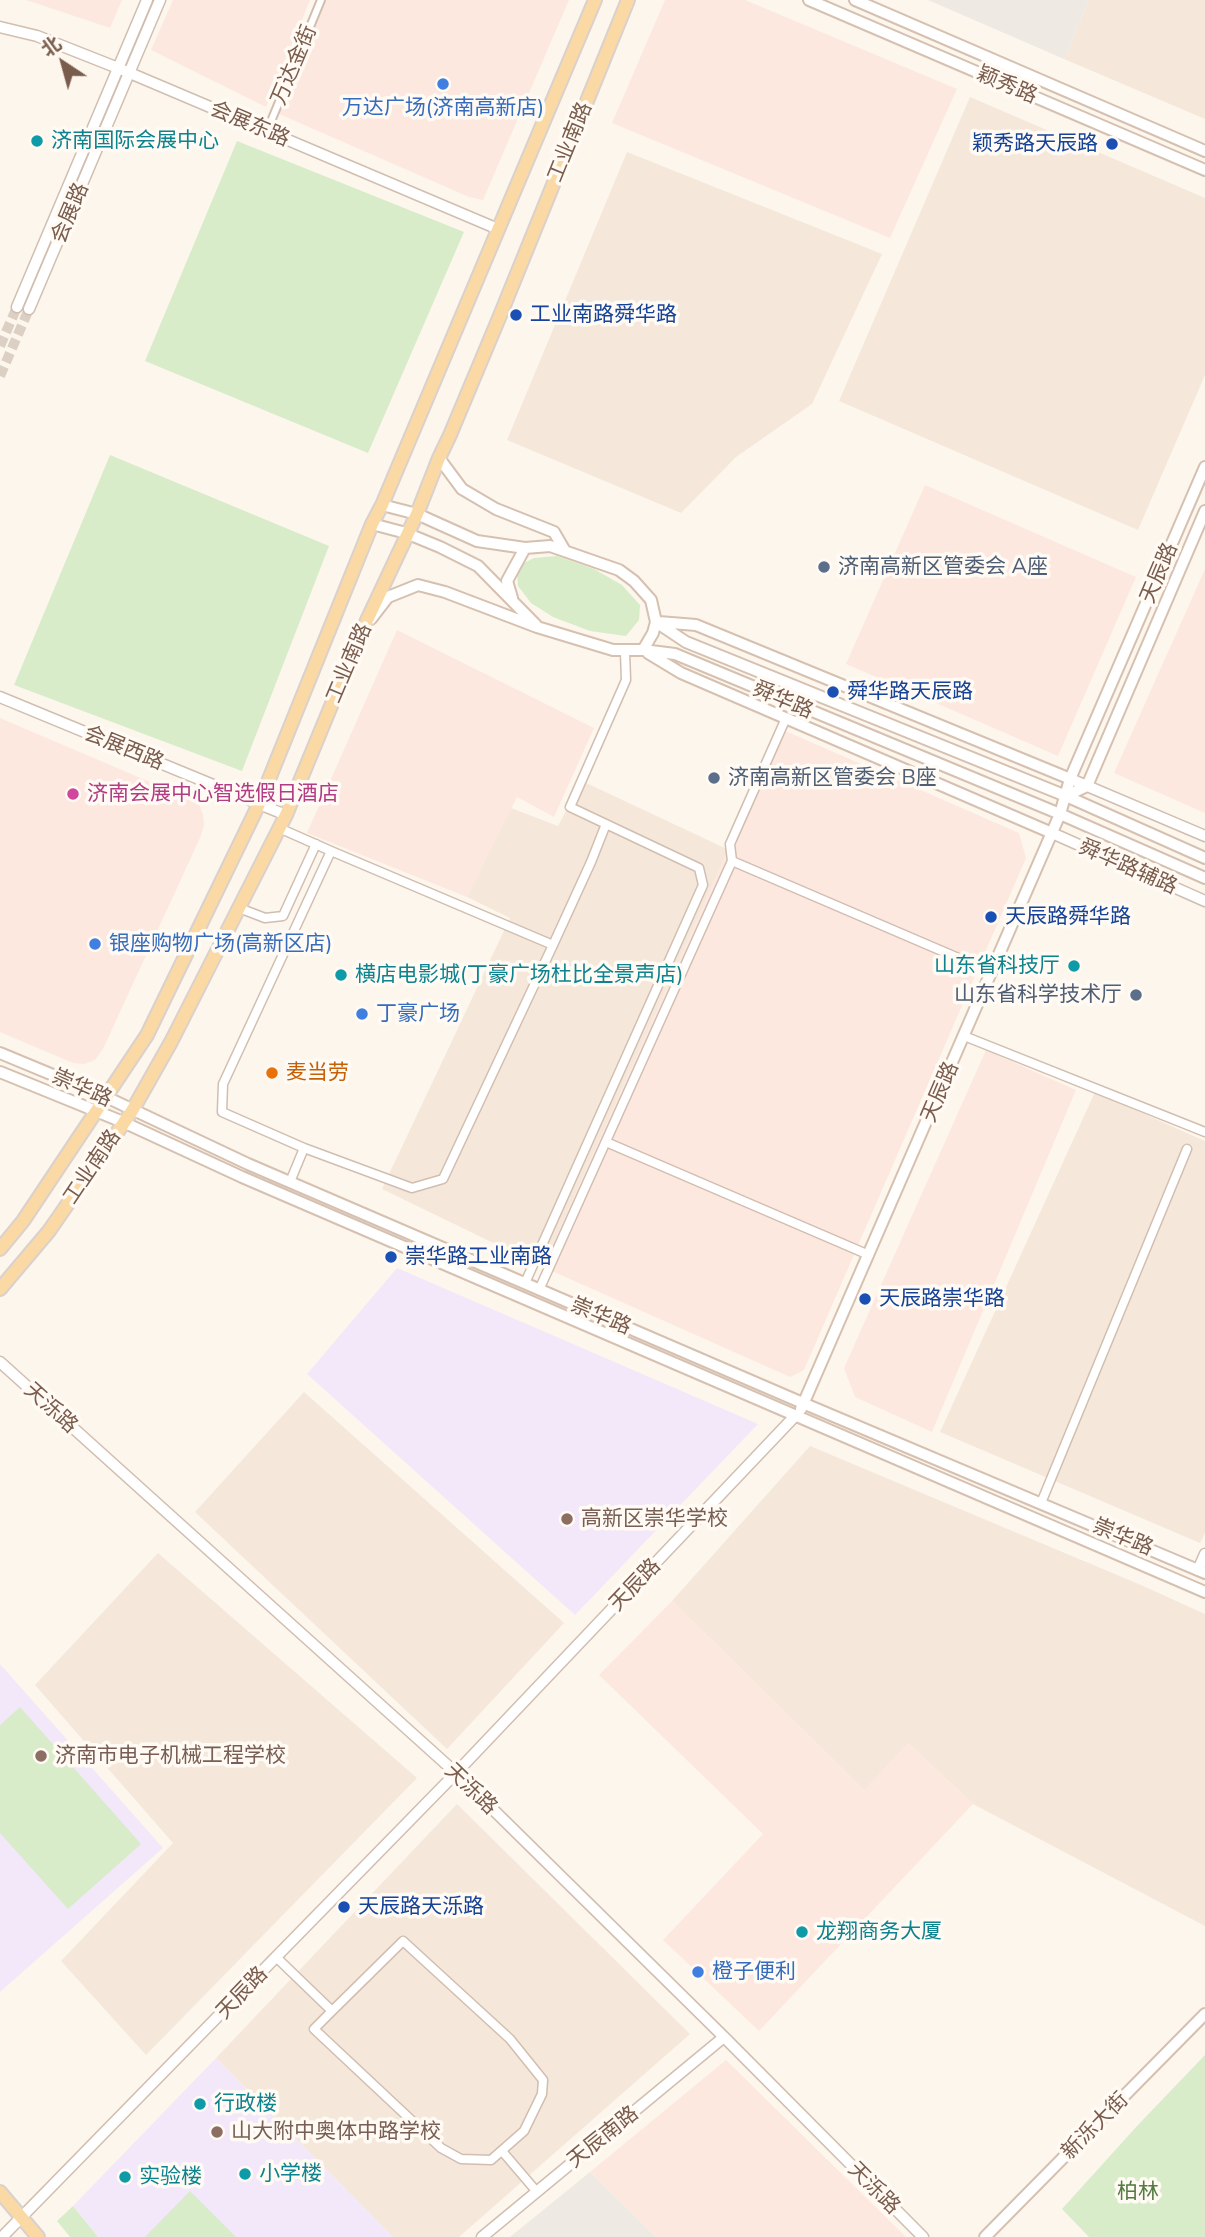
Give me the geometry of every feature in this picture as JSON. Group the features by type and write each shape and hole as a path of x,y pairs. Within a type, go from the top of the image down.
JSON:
{"main road":[{"name":"工业南路","path":"0,1249 23,1221 147,1035 259,804 372,524 595,0"},
{"name":"工业南路","path":"0,1289 49,1231 132,1111 171,1042 286,815 362,631 417,514 628,0"},
{"name":"颖秀路","path":"809,0 1205,170"},
{"name":"颖秀路","path":"855,0 1205,151"},
{"path":"439,458 462,489 496,509 554,532 565,551"},
{"name":"天辰路","path":"795,1416 805,1404 964,1037 1205,467"},
{"path":"382,505 417,514 477,541 525,548 550,546 619,570 634,581 651,600 656,622 653,634 643,650 681,673 1052,833"},
{"name":"天辰路","path":"1087,786 1205,511"},
{"path":"372,524 406,533 478,566 537,627"},
{"path":"513,601 507,581 525,548"},
{"name":"舜华路","path":"362,631 388,597 418,585 445,592 537,627 613,650 674,654 1205,877"},
{"path":"656,622 696,625 1072,779"},
{"name":"舜华路","path":"656,622 686,642 1066,796 1205,858"},
{"path":"1066,796 1087,786"},
{"name":"崇华路","path":"0,1053 106,1097 290,1182 539,1290 1202,1571"},
{"name":"崇华路","path":"0,1072 123,1122 254,1182 1205,1591"},
{"name":"新泺大街","path":"985,2237 1205,2014"},
{"path":"0,2192 38,2237"}],"street":[{"name":"会展路","path":"17,307 147,0"},
{"name":"会展路","path":"29,309 160,0"},
{"name":"万达金街","path":"267,131 321,0"},
{"name":"会展东路","path":"0,27 37,36 118,68 498,229"},
{"path":"525,1283 703,885 699,868 570,807 626,680 625,652"},
{"name":"会展西路","path":"0,696 286,815"},
{"path":"539,1290 732,860 730,844 786,718"},
{"path":"1072,779 1205,836"},
{"path":"331,850 223,1084 222,1112 304,1148 412,1188 443,1179 592,862 606,824"},
{"path":"279,828 553,945"},
{"name":"舜华路辅路","path":"1052,833 1205,901"},
{"path":"239,908 265,918 283,916 316,844"},
{"path":"732,860 991,972"},
{"path":"964,1037 1205,1132"},
{"path":"606,1142 869,1255"},
{"path":"290,1182 304,1148"},
{"path":"1041,1503 1187,1149"},
{"name":"天泺路","path":"0,1362 456,1773 923,2237"},
{"name":"天辰路","path":"2,2237 456,1773 795,1416"},
{"path":"1202,1571 1205,1554"},
{"path":"403,1941 510,2039 543,2080 542,2094 524,2131 491,2160 461,2159 441,2148 314,2029 332,2011 403,1941"},
{"path":"276,1957 332,2011"},
{"name":"天辰南路","path":"482,2237 724,2037"},
{"path":"502,2151 537,2192"}],"shaded area":[{"path":"26,0 122,0 110,28"},
{"path":"173,0 310,0 266,107 151,50"},
{"name":"万达广场(济南高新店)","path":"326,0 569,0 483,200 469,197 279,114"},
{"path":"665,0 745,0 957,89 890,238 612,123"},
{"path":"928,0 1089,0 1064,59"},
{"path":"1089,0 1205,0 1205,119 1064,59"},
{"path":"970,97 1205,198 1205,375 1138,530 839,401"},
{"path":"627,152 882,254 812,404 736,457 681,513 507,440"},
{"path":"925,485 1136,577 1058,756 846,664"},
{"path":"1205,569 1205,813 1114,773"},
{"path":"397,630 594,728 554,817 517,797 467,897 307,833"},
{"path":"0,718 199,803 203,815 204,826 200,838 103,1049 95,1060 84,1064 73,1063 0,1032"},
{"path":"781,729 1019,833 1026,858 804,1370 790,1377 543,1267"},
{"path":"582,781 729,850 543,1267 382,1189 510,918 467,897 511,808 558,826"},
{"path":"986,1050 1076,1090 932,1432 855,1397 844,1368"},
{"path":"1095,1092 1205,1141 1205,1533 1200,1543 940,1432"},
{"name":"高新区崇华学校","path":"397,1268 758,1424 575,1615 307,1374"},
{"path":"304,1392 564,1623 447,1749 195,1512"},
{"path":"810,1446 1205,1614 1205,1926 973,1804 909,1744 867,1793 672,1601"},
{"path":"158,1553 417,1778 146,2055 61,1961 173,1843 35,1685"},
{"path":"672,1601 864,1790 908,1743 973,1804 759,2031 663,1940 763,1834 599,1675"},
{"name":"济南市电子机械工程学校","path":"0,1664 163,1848 0,1992"},
{"path":"457,1804 690,2034 459,2237 393,2237 216,2058"},
{"name":"山大附中奥体中路学校","path":"216,2058 393,2237 98,2237 73,2206"},
{"path":"726,2060 906,2237 656,2237 590,2172"},
{"path":"590,2172 656,2237 510,2237"}],"green space":[{"path":"237,141 464,232 368,453 145,361"},
{"path":"110,455 329,546 242,771 14,685"},
{"path":"557,556 594,569 622,585 640,605 639,620 626,636 590,631 553,617 531,603 518,586 517,573 524,563 534,558"},
{"path":"20,1707 141,1844 68,1909 0,1833 0,1725"},
{"name":"柏林","path":"1205,2055 1205,2237 1089,2237 1062,2209"},
{"path":"190,2191 236,2237 145,2237"},
{"path":"73,2206 98,2237 70,2237 57,2221"}],"tunnel":[{"path":"0,346 17,307"},
{"path":"0,376 29,309"}],"place":[{"name":"万达广场(济南高新店)","path":"443,84"},
{"name":"济南国际会展中心","path":"37,141"},
{"name":"颖秀路天辰路","path":"1112,144"},
{"name":"工业南路舜华路","path":"516,315"},
{"name":"济南高新区管委会 A座","path":"824,567"},
{"name":"舜华路天辰路","path":"833,692"},
{"name":"济南高新区管委会 B座","path":"714,778"},
{"name":"济南会展中心智选假日酒店","path":"73,794"},
{"name":"天辰路舜华路","path":"991,917"},
{"name":"银座购物广场(高新区店)","path":"95,944"},
{"name":"山东省科技厅","path":"1074,966"},
{"name":"横店电影城(丁豪广场杜比全景声店)","path":"341,975"},
{"name":"山东省科学技术厅","path":"1136,995"},
{"name":"丁豪广场","path":"362,1014"},
{"name":"麦当劳","path":"272,1073"},
{"name":"崇华路工业南路","path":"391,1257"},
{"name":"天辰路崇华路","path":"865,1299"},
{"name":"高新区崇华学校","path":"567,1519"},
{"name":"济南市电子机械工程学校","path":"41,1756"},
{"name":"天辰路天泺路","path":"344,1907"},
{"name":"龙翔商务大厦","path":"802,1932"},
{"name":"橙子便利","path":"698,1972"},
{"name":"行政楼","path":"200,2104"},
{"name":"山大附中奥体中路学校","path":"217,2132"},
{"name":"小学楼","path":"245,2174"},
{"name":"实验楼","path":"125,2177"}]}
